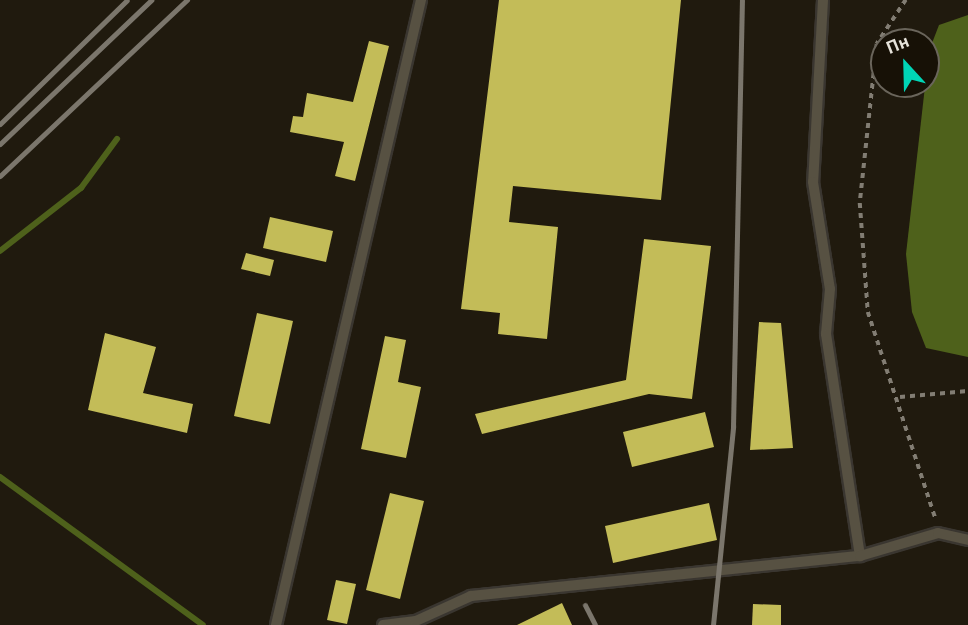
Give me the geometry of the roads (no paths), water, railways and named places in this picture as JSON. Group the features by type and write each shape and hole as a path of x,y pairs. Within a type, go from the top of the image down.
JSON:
{"lane":[{"path":"281,624 421,0"},
{"path":"823,0 813,181 830,289 826,334 860,556"},
{"path":"383,625 416,621 471,596 860,556 937,533 968,540"}],"waterway":[{"path":"0,251 81,188 117,139"},
{"path":"0,477 203,625"}],"railway":[{"path":"0,124 127,0"},
{"path":"0,144 151,0"},
{"path":"0,176 187,0"},
{"path":"713,625 733,427 742,0"},
{"path":"585,605 595,625"}]}
